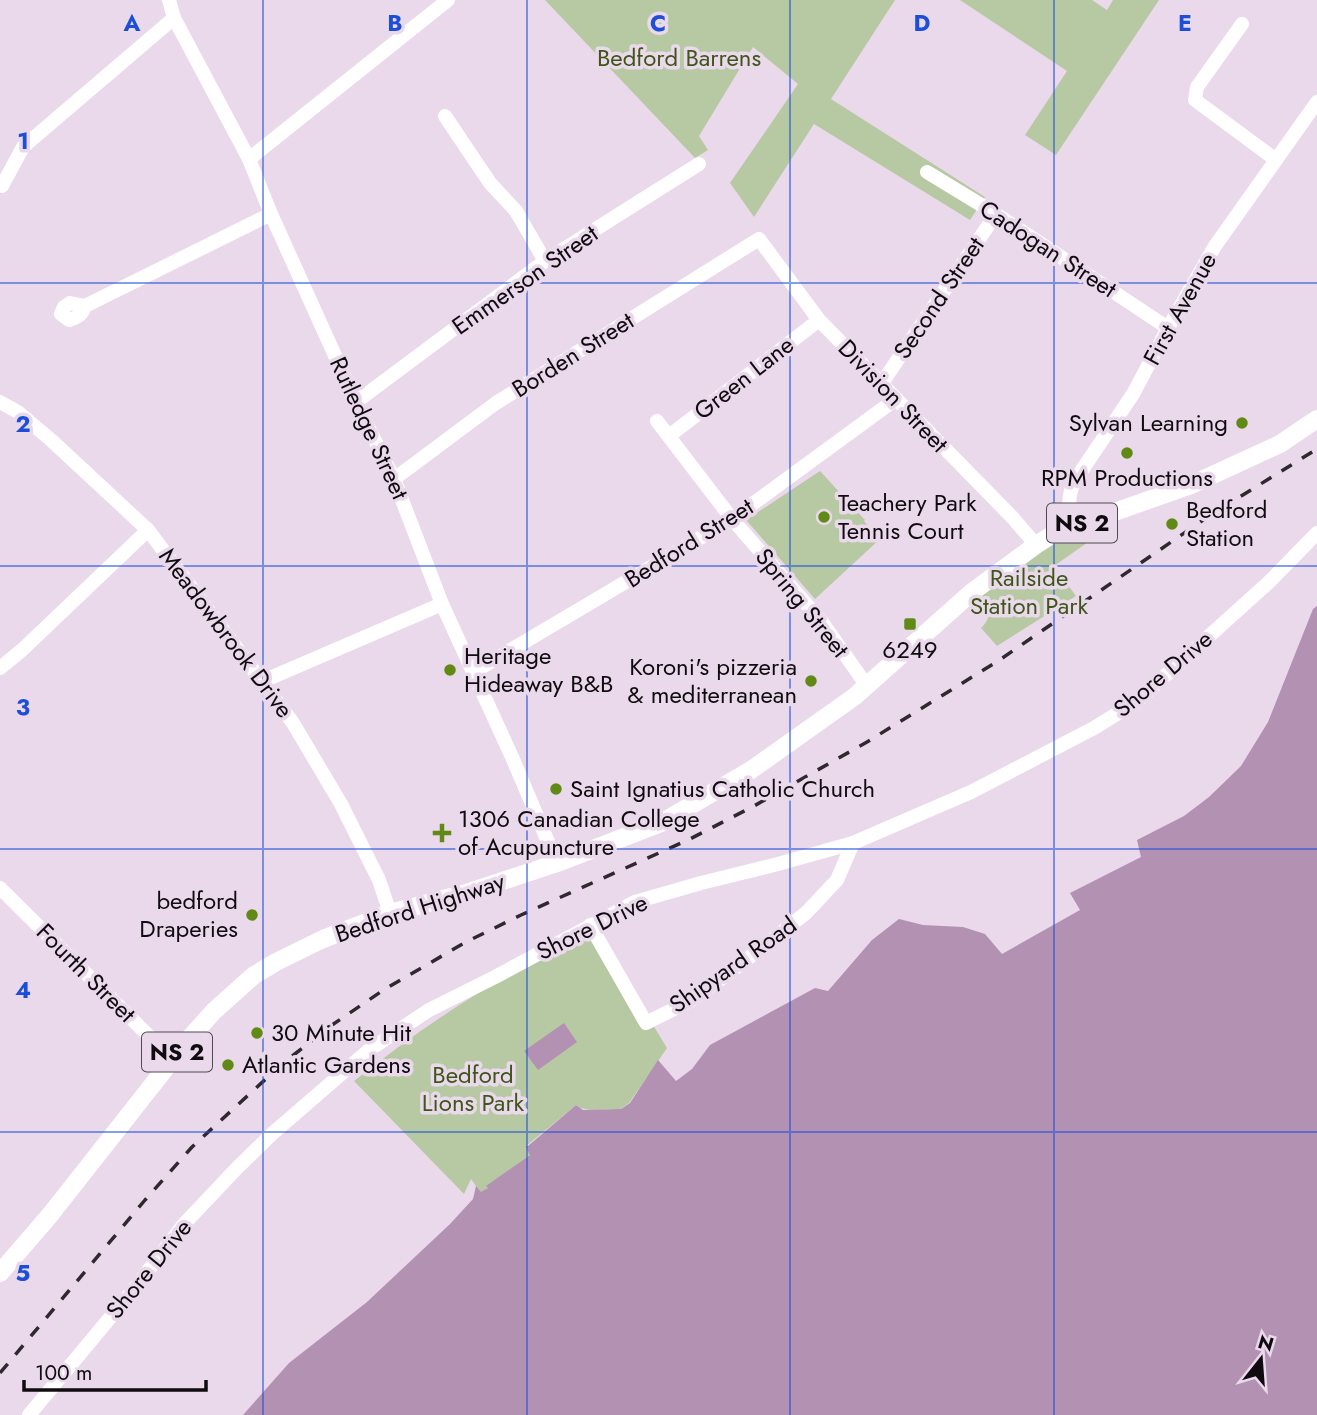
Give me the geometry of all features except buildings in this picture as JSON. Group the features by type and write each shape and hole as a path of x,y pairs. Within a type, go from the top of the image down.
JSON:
{"main road":[{"name":"Bedford Highway","path":"2,1267 50,1215 172,1059 214,1010 253,976 323,939 390,913 463,894 557,863 660,822 779,751 867,686 972,592 1055,533 1191,485 1280,444 1317,419"}],"street":[{"name":"Rutledge Street","path":"169,0 174,18 249,159 356,402 394,479 442,604 557,863"},
{"path":"249,159 448,0"},
{"path":"2,186 23,147 174,18"},
{"path":"1242,24 1197,87 1195,100 1276,160"},
{"name":"First Avenue","path":"1081,523 1069,508 1068,497 1074,482 1133,394 1214,246 1317,102"},
{"path":"445,116 490,183 516,211 545,261"},
{"name":"Emmerson Street","path":"356,402 545,261 699,164"},
{"name":"Cadogan Street","path":"928,172 1168,328"},
{"path":"85,306 271,214"},
{"name":"Second Street","path":"883,383 996,214"},
{"name":"Division Street","path":"759,239 819,320 883,383 1036,545"},
{"name":"Borden Street","path":"394,479 496,403 759,239"},
{"name":"Green Lane","path":"669,436 819,320"},
{"name":"Bedford Street","path":"472,673 732,519 896,399"},
{"name":"Meadowbrook Drive","path":"0,402 18,412 51,440 148,530 293,723 341,804 379,880 390,913"},
{"name":"Spring Street","path":"657,421 732,519 822,622 867,686"},
{"path":"0,668 148,530"},
{"name":"Shore Drive","path":"29,1415 134,1289 184,1224 273,1133 369,1050 429,1010 635,902 853,843 971,792 1094,728 1136,702 1268,583 1317,533"},
{"path":"263,681 442,604"},
{"name":"Shipyard Road","path":"590,925 646,1023 688,1002 806,913 837,880 853,843"},
{"name":"Fourth Street","path":"0,888 172,1059"}],"green space":[{"name":"Bedford Barrens","path":"545,0 895,0 831,99 985,197 970,220 814,124 754,217 730,183 798,84 753,47 699,136 708,150 695,158"},
{"path":"960,0 1092,0 1107,10 1113,0 1159,0 1056,155 1025,135 1067,71"},
{"path":"820,471 880,539 815,599 746,520"},
{"name":"Railside Station Park","path":"1056,539 1091,540 1054,566 1076,596 997,646 981,628 988,615 979,592"},
{"name":"Bedford Lions Park","path":"597,933 667,1048 629,1103 619,1110 591,1110 576,1105 525,1147 531,1154 481,1193 471,1179 464,1194 354,1081 440,1017 471,998 533,963"}],"shaded area":[{"path":"1317,606 1317,1415 243,1415 289,1363 367,1302 450,1224 473,1199 476,1186 481,1192 488,1188 486,1186 530,1155 525,1146 576,1105 583,1110 621,1109 630,1103 658,1060 676,1081 692,1069 710,1045 815,988 828,991 872,940 899,919 923,925 963,927 985,934 1002,954 1080,910 1070,893 1141,857 1137,840 1184,816 1209,797 1241,766 1268,722 1313,609"},
{"path":"564,1023 577,1042 538,1070 524,1051"}],"railway":[{"path":"0,1373 192,1147 282,1064 332,1025 385,989 466,942 690,839 867,742 998,661 1209,516 1317,449"}],"place":[{"name":"Sylvan Learning","path":"1242,423"},
{"name":"RPM Productions","path":"1127,453"},
{"name":"Teachery Park Tennis Court","path":"824,517"},
{"name":"Bedford Station","path":"1172,524"},
{"name":"6249","path":"910,624"},
{"name":"Heritage Hideaway B&B","path":"450,670"},
{"name":"Koroni's pizzeria & mediterranean","path":"811,681"},
{"name":"Saint Ignatius Catholic Church","path":"556,789"},
{"name":"1306 Canadian College of Acupuncture","path":"442,833"},
{"name":"bedford Draperies","path":"252,915"},
{"name":"30 Minute Hit","path":"257,1033"},
{"name":"Atlantic Gardens","path":"228,1065"}]}
